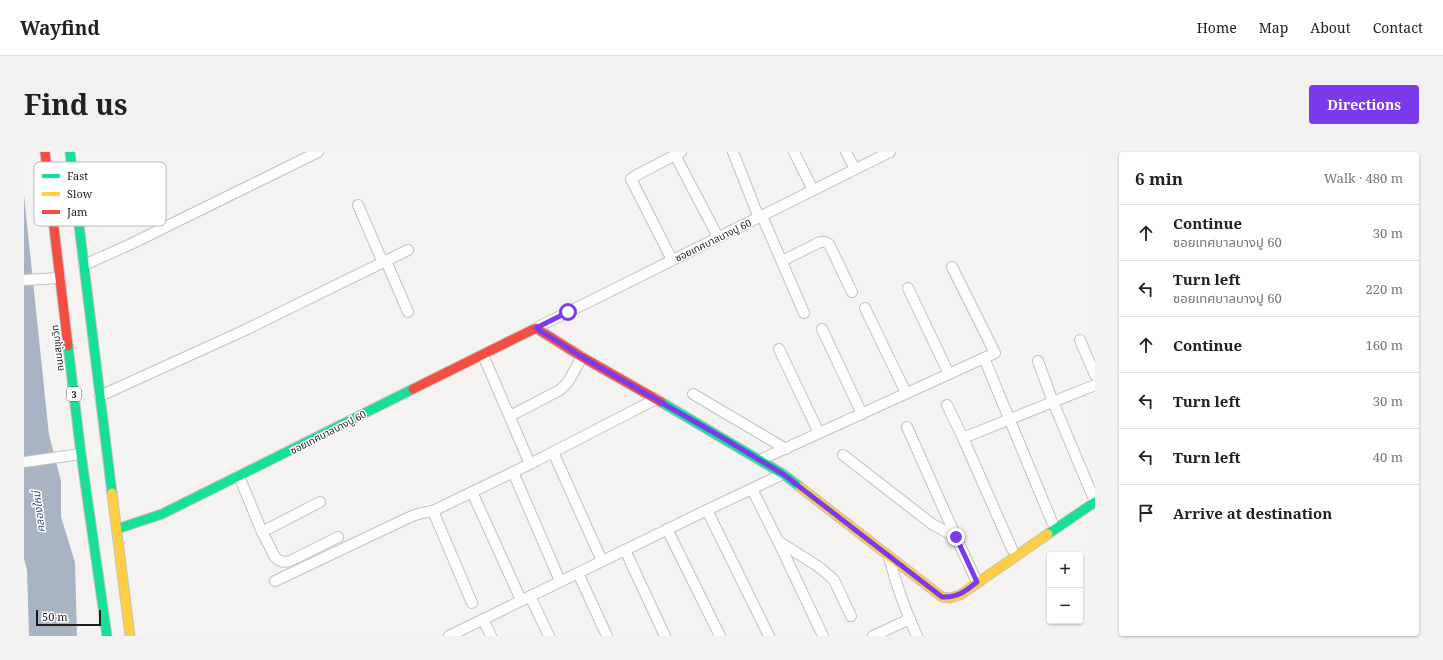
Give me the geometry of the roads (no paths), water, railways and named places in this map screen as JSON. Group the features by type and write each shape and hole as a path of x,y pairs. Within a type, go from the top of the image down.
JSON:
{"main road":[{"name":"ถนนสุขุมวิท","path":"45,152 46,162"},
{"path":"70,152 71,162"},
{"name":"ถนนสุขุมวิท","path":"54,226 81,454 107,636"},
{"path":"79,226 130,636"},
{"path":"536,328 582,357 783,474 942,597 950,598 960,595 1094,499"},
{"name":"ซอยเทศบาลบางปู 60","path":"117,529 162,514 536,328"}],"street":[{"path":"84,265 131,244 318,152"},
{"path":"733,152 804,313"},
{"path":"794,152 813,190"},
{"path":"846,152 855,169"},
{"name":"ซอยเทศบาลบางปู 60","path":"536,328 890,152"},
{"path":"672,260 631,179 634,176 678,154 718,237"},
{"path":"358,205 408,312"},
{"path":"782,261 820,242 825,242 829,244 852,292"},
{"path":"100,396 243,331 408,250"},
{"path":"760,460 995,353 952,267"},
{"path":"24,280 60,278"},
{"path":"908,288 949,374"},
{"path":"865,308 906,393"},
{"path":"822,329 862,414"},
{"path":"1080,340 1095,375"},
{"path":"779,349 819,433"},
{"path":"483,354 530,464"},
{"path":"510,416 560,390 568,382 582,357"},
{"path":"984,358 1052,522"},
{"path":"1038,361 1053,402 1094,499"},
{"path":"963,438 1094,387"},
{"path":"694,394 786,449"},
{"path":"276,581 412,516 433,512 656,399"},
{"path":"947,405 1012,550"},
{"path":"908,427 977,582"},
{"path":"553,452 602,561"},
{"path":"24,462 81,454"},
{"path":"843,455 932,524 956,537"},
{"path":"513,472 560,581"},
{"path":"449,636 783,474"},
{"path":"239,476 262,532 275,557 281,562 285,562 338,536"},
{"path":"752,489 822,636"},
{"path":"472,492 525,598 549,636"},
{"path":"262,532 320,502"},
{"path":"707,510 769,636"},
{"path":"433,512 472,603"},
{"path":"667,529 720,636"},
{"path":"778,541 819,567 834,580 851,616"},
{"path":"625,550 665,636"},
{"path":"889,557 896,584 917,636"},
{"path":"578,573 607,636"},
{"path":"483,619 491,636"},
{"path":"873,636 910,619"}],"water":[{"name":"คลองใหม่","path":"24,195 49,435 61,481 61,517 75,562 77,636 29,636 27,570 24,559"}]}
